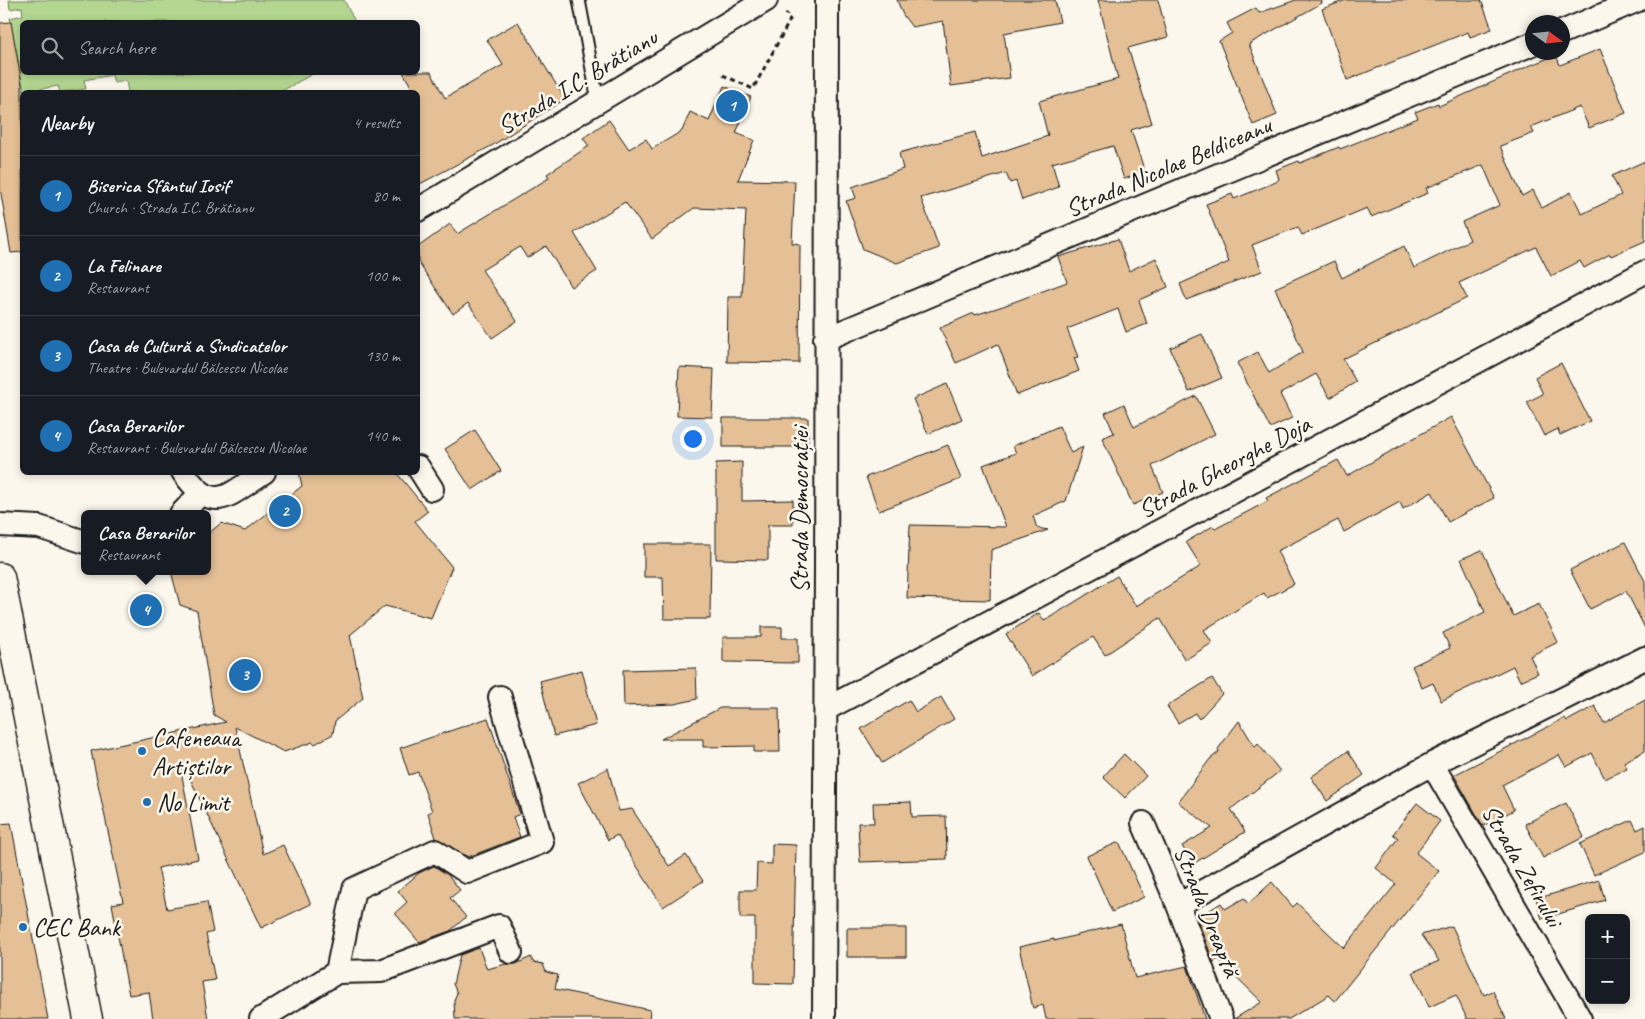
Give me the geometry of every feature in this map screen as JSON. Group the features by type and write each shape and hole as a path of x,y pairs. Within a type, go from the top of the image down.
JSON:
{"street":[{"name":"Strada I.C. Brătianu","path":"420,209 766,0"},
{"name":"Strada Democrației","path":"824,1019 828,708 825,339 827,0"},
{"path":"1570,29 1638,0"},
{"name":"Strada Nicolae Beldiceanu","path":"825,339 1525,47"},
{"name":"Strada Gheorghe Doja","path":"828,708 1645,272"},
{"path":"420,470 432,489"},
{"path":"184,475 195,490 212,500 224,499 260,475"},
{"path":"186,510 201,493"},
{"path":"0,525 38,526 81,541"},
{"path":"0,577 88,1019"},
{"path":"1178,905 1432,764 1645,658"},
{"path":"337,972 354,889 435,851 467,872 542,842 500,697"},
{"name":"Strada Zefirului","path":"1432,764 1580,1019"},
{"name":"Strada Dreaptă","path":"1143,823 1178,905 1221,1019"},
{"path":"262,1019 337,972 382,971 499,926 511,952"}],"lane":[{"path":"579,0 598,101"}],"path":[{"path":"723,75 753,90 790,20"}],"green space":[{"path":"9,0 344,0 354,20 20,20 20,71 10,18 23,15 22,7 10,9"},
{"path":"21,75 112,75 84,80 86,89 59,90 58,86 24,90"},
{"path":"112,75 310,75 284,90 128,90 126,81 114,83"}],"building":[{"path":"897,0 1055,0 1060,22 1004,33 1010,78 951,86 943,21 912,27 903,15"},
{"path":"1098,0 1158,0 1168,37 1128,48 1152,123 1131,130 1145,172 1124,179 1113,146 1052,163 1059,187 1022,200 1016,181 1010,183 1006,173 921,198 939,248 897,263 863,249 846,201 856,198 852,187 903,169 899,153 975,132 982,158 1048,136 1039,101 1118,79"},
{"path":"1296,0 1321,0 1322,3 1249,44 1277,115 1253,125 1219,41 1232,33 1227,23 1256,8 1259,13"},
{"path":"1346,0 1481,0 1492,29 1470,37 1468,32 1347,80 1322,9"},
{"path":"11,22 22,85 22,90 20,90 20,252 11,253 0,188 0,23"},
{"path":"518,22 565,99 493,145 420,184 420,90 413,90 405,75 420,75 420,72 431,72 445,98 503,65 487,40"},
{"path":"1600,49 1626,113 1589,128 1580,107 1531,127 1534,133 1500,146 1522,196 1533,190 1542,208 1571,192 1582,214 1621,195 1612,176 1645,161 1645,241 1611,256 1610,254 1584,268 1580,261 1551,276 1536,247 1459,283 1467,298 1343,359 1356,382 1330,398 1316,374 1280,394 1292,418 1270,428 1237,363 1258,352 1269,373 1303,352 1275,288 1334,261 1342,278 1404,246 1414,268 1470,240 1462,222 1500,205 1483,165 1426,188 1428,193 1371,217 1367,208 1302,235 1298,227 1252,245 1262,271 1186,300 1180,284 1229,262 1206,204 1232,194 1234,199 1276,182 1279,179 1276,170 1299,161 1300,163 1339,147 1340,149 1418,118 1415,112 1438,103 1439,106 1544,60 1558,60 1560,65"},
{"path":"724,86 751,97 736,133 754,140 738,180 795,181 792,243 800,244 799,363 727,362 728,297 742,297 746,210 694,208 652,239 625,202 574,233 597,271 571,287 546,246 527,258 520,247 482,270 517,321 492,338 468,303 453,314 420,265 420,246 450,224 457,234 549,178 547,174 589,146 583,138 609,120 629,149 646,139 652,149 682,131 690,112 709,121"},
{"path":"1118,239 1129,271 1156,258 1168,287 1139,300 1147,324 1126,332 1118,309 1067,329 1078,357 1074,358 1079,371 1017,395 998,344 956,363 940,328 974,313 975,315 1003,306 1067,282 1058,257"},
{"path":"1202,334 1222,378 1189,392 1170,348"},
{"path":"1561,363 1590,421 1560,435 1558,429 1544,436 1527,402 1543,394 1535,377"},
{"path":"679,367 714,369 712,417 677,416"},
{"path":"947,384 962,419 928,434 913,399"},
{"path":"1196,396 1215,434 1152,466 1163,492 1133,505 1102,438 1114,433 1105,413 1124,404 1134,427"},
{"path":"1451,417 1494,498 1448,522 1432,492 1403,509 1400,502 1344,532 1338,520 1277,551 1294,584 1267,598 1264,593 1204,630 1212,643 1185,660 1160,618 1105,655 1093,637 1032,676 1006,634 1039,613 1044,621 1117,576 1136,606 1201,566 1186,542 1213,526 1215,529 1268,501 1266,498 1338,460 1347,476"},
{"path":"723,418 808,418 808,447 723,447"},
{"path":"1059,426 1071,453 1083,447 1066,501 1033,516 1037,528 1048,530 991,550 990,600 907,598 910,525 1006,527 983,465 1016,453 1013,446"},
{"path":"475,430 501,471 472,490 445,449"},
{"path":"948,445 961,479 879,511 866,477"},
{"path":"742,462 742,501 793,500 793,525 768,525 768,560 716,559 716,463"},
{"path":"300,475 398,475 428,511 415,521 452,567 431,618 385,606 350,635 363,698 335,721 333,734 315,744 313,742 284,752 235,727 263,854 283,845 311,904 261,928 186,770 181,771 198,859 158,868 167,909 207,902 213,932 206,934 215,980 202,982 208,1019 153,1019 149,992 129,995 112,904 123,902 91,751 226,722 214,715 197,611 180,605 172,575 211,575 211,532 221,523 245,531 302,486"},
{"path":"1625,542 1645,581 1645,628 1626,591 1590,609 1570,570"},
{"path":"644,544 711,544 710,619 664,619 663,577 644,577"},
{"path":"1482,550 1513,616 1539,604 1558,642 1530,656 1538,673 1520,681 1513,666 1441,701 1433,683 1422,688 1412,666 1450,648 1443,633 1485,612 1461,559"},
{"path":"761,627 782,627 782,638 798,638 798,663 723,662 723,637 761,637"},
{"path":"696,668 697,699 675,704 624,706 623,670"},
{"path":"582,670 596,725 554,736 540,681"},
{"path":"1212,678 1222,694 1199,719 1195,713 1178,723 1167,706"},
{"path":"941,697 954,719 882,763 861,729 909,700 916,712"},
{"path":"1645,700 1645,751 1624,762 1627,768 1605,779 1592,753 1566,767 1559,755 1502,785 1514,810 1483,826 1454,775 1565,718 1567,721 1595,706 1604,723"},
{"path":"720,708 779,708 780,752 754,752 754,746 703,747 703,739 661,739"},
{"path":"488,718 520,814 513,817 520,837 468,857 436,838 428,813 432,811 418,772 409,775 400,748"},
{"path":"1239,721 1255,747 1258,744 1280,771 1231,809 1245,832 1193,864 1182,846 1212,828 1178,802 1210,759 1219,752 1218,749"},
{"path":"1348,751 1364,775 1327,801 1311,777"},
{"path":"1124,754 1146,776 1125,798 1103,777"},
{"path":"608,768 619,811 632,809 669,866 686,855 703,881 663,907 617,835 608,840 578,783"},
{"path":"911,802 912,817 946,816 947,859 860,862 858,823 874,823 873,803"},
{"path":"1417,803 1440,821 1416,853 1439,871 1335,1001 1329,995 1289,1019 1234,1019 1262,1002 1218,959 1214,963 1197,918 1221,903 1225,909 1244,898 1248,904 1272,882 1293,907 1297,903 1344,948 1396,884 1376,868 1398,838 1393,834"},
{"path":"1566,803 1584,837 1543,858 1525,824"},
{"path":"1632,820 1637,830 1645,826 1645,852 1594,875 1580,844"},
{"path":"11,823 48,1019 0,1019 0,824"},
{"path":"1119,842 1144,897 1112,912 1087,856"},
{"path":"772,844 796,845 793,984 755,983 755,918 740,918 740,890 756,890 757,863 772,864"},
{"path":"434,866 448,875 460,890 450,898 466,917 450,931 419,942 395,913 407,902 398,891 419,873"},
{"path":"1599,880 1605,900 1542,919 1536,899"},
{"path":"1121,924 1135,978 1187,966 1205,1019 1046,1019 1043,1005 1033,1008 1019,947 1054,939 1054,941"},
{"path":"1452,926 1484,995 1493,991 1506,1019 1467,1019 1456,995 1429,1007 1413,972 1439,961 1421,935"},
{"path":"847,928 906,928 906,957 847,957"},
{"path":"479,948 487,969 506,964 516,964 531,957 533,962 543,964 546,972 558,975 555,989 650,1010 649,1019 455,1019 454,1000 457,993 453,984 460,955"}],"place":[{"name":"Biserica Sfântul Iosif","path":"732,106"},
{"name":"La Felinare","path":"285,511"},
{"name":"Casa Berarilor","path":"146,610"},
{"name":"Casa de Cultură a Sindicatelor","path":"245,675"},
{"name":"Cafeneaua Artiștilor","path":"142,751"},
{"name":"No Limit","path":"147,802"},
{"name":"CEC Bank","path":"23,927"}]}
